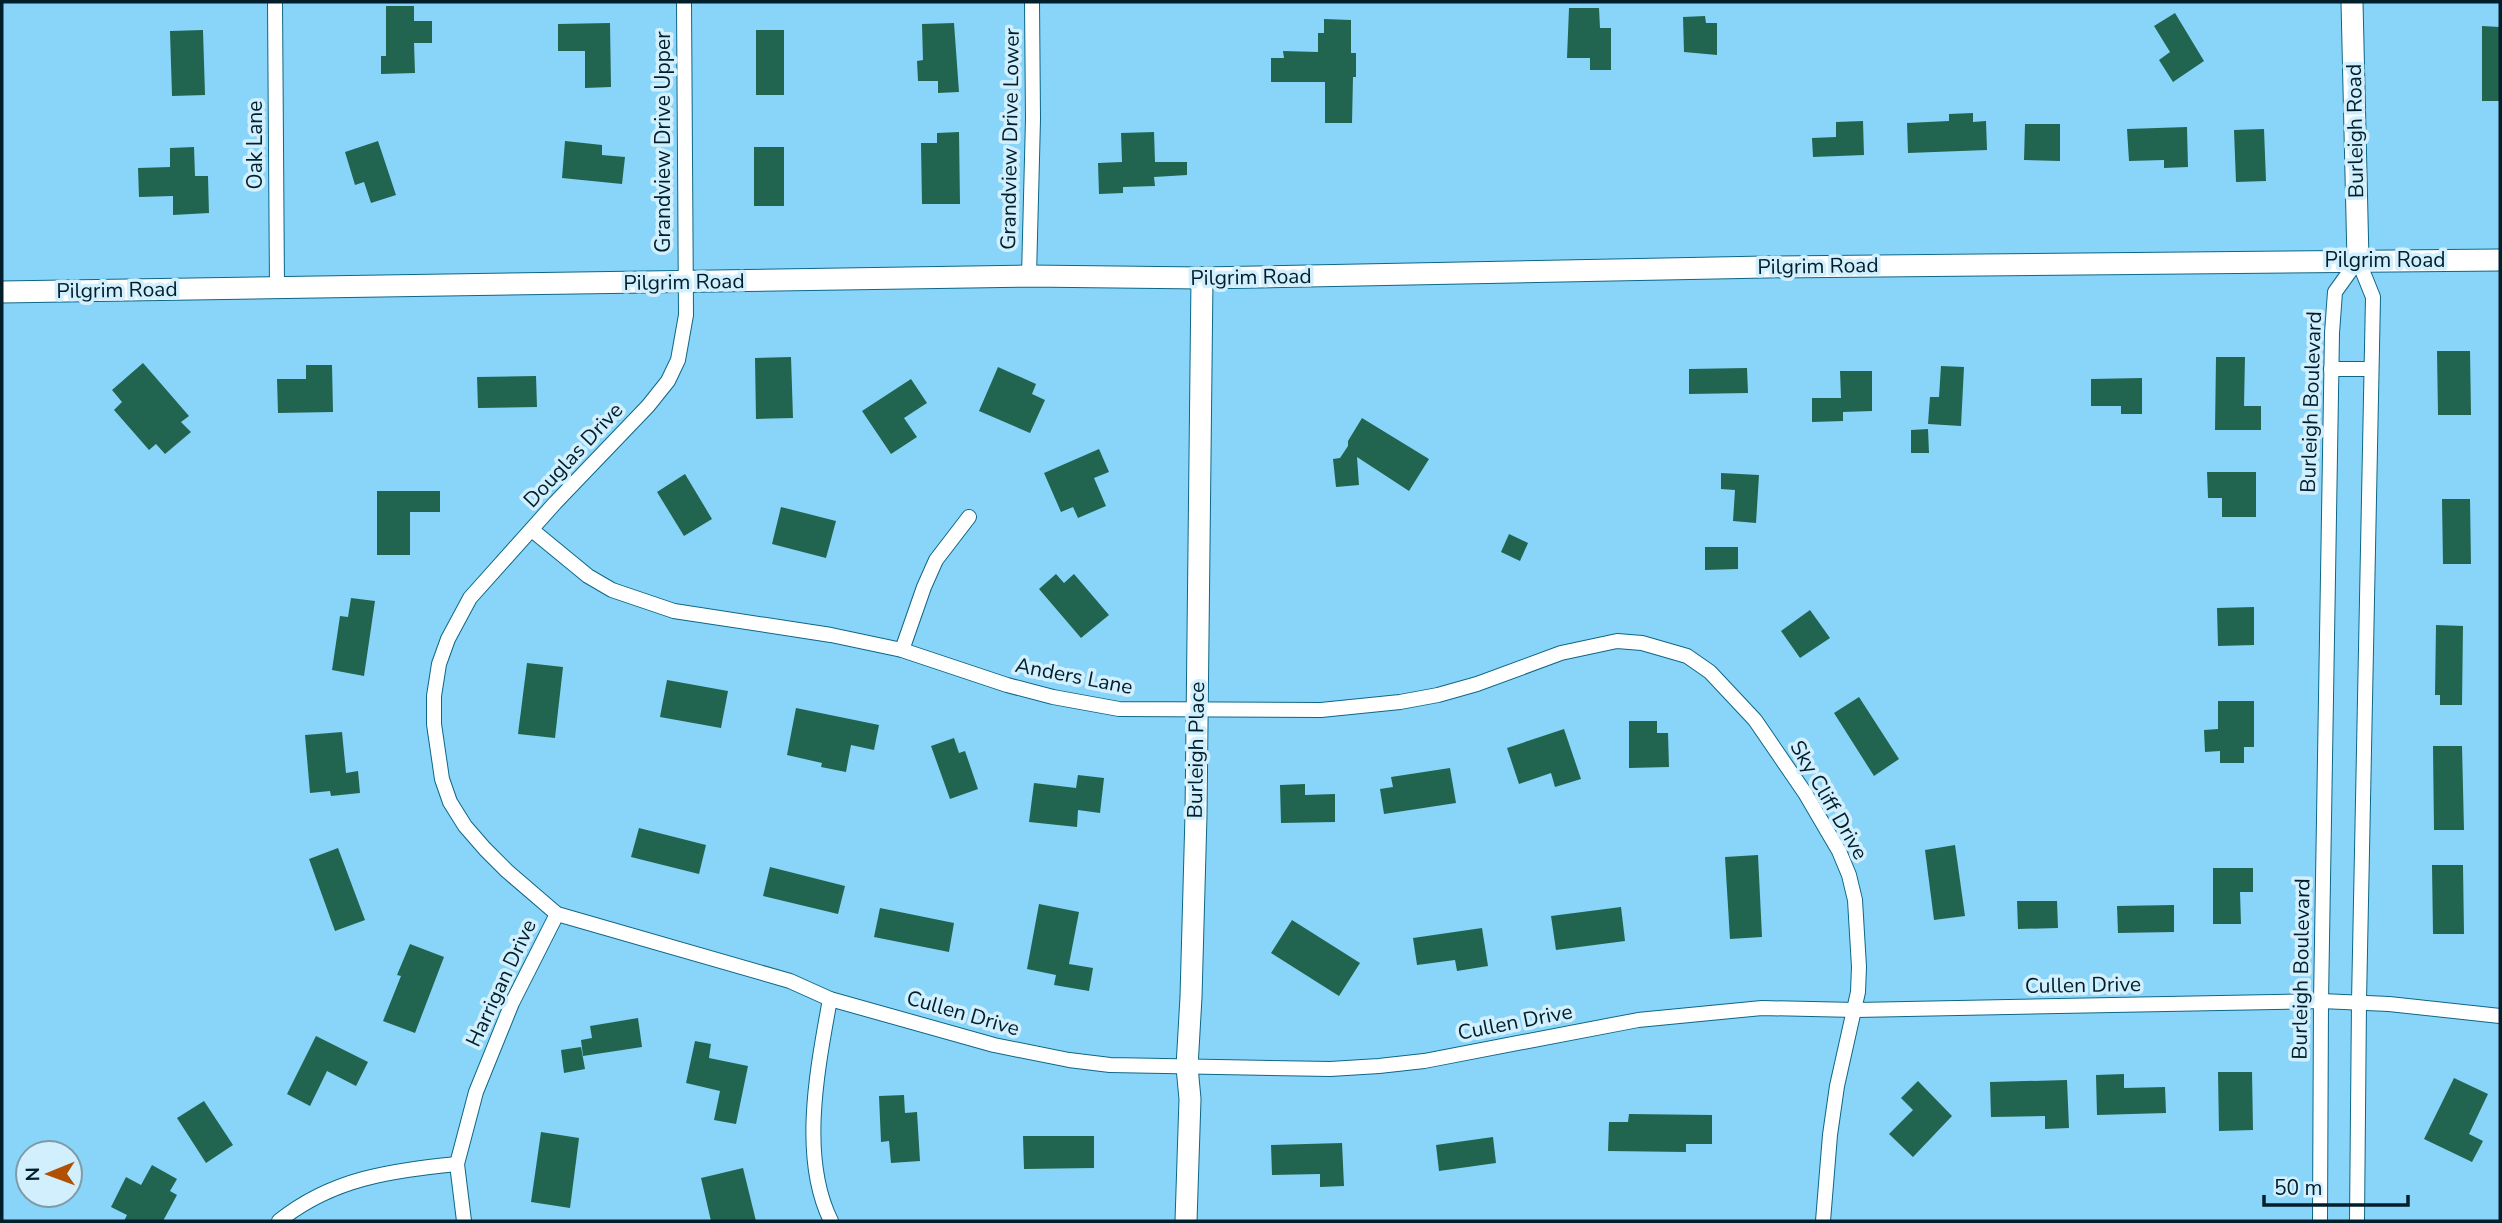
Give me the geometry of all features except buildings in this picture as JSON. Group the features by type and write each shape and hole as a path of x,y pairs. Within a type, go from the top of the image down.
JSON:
{"main road":[{"name":"Burleigh Road","path":"2352,2 2358,260"},
{"name":"Pilgrim Road","path":"2,292 1028,276 1202,278 1766,267 2500,260"},
{"name":"Burleigh Place","path":"1186,1221 1190,1098 1187,1067 1192,998 1197,710 1202,278"}],"street":[{"name":"Oak Lane","path":"275,2 277,288"},
{"name":"Grandview Drive Upper","path":"684,2 684,282"},
{"name":"Grandview Drive Lower","path":"1028,276 1033,119 1032,2"},
{"name":"Burleigh Boulevard","path":"2320,1221 2331,369 2335,292 2358,260"},
{"path":"2357,1221 2373,297 2358,260"},
{"name":"Douglas Drive","path":"448,639 470,598 668,381 678,360 683,337 686,315 684,282"},
{"path":"2331,369 2371,369"},
{"path":"902,650 936,560 969,517"},
{"name":"Anders Lane","path":"532,530 588,576 635,599 691,615 804,631 902,650 1007,685 1119,709 1321,710 1400,702 1477,684 1561,653 1617,641 1642,643 1673,651"},
{"name":"Harrigan Drive","path":"448,639 439,664 434,696 434,724 442,779 450,802 485,849 507,872 557,914 512,1003 475,1093 457,1164 464,1221"},
{"name":"Sky Cliff Drive","path":"1673,651 1710,672 1755,720 1805,793 1839,851 1849,875 1855,900 1859,967 1856,1010 1847,1037 1837,1086 1823,1221"},
{"name":"Cullen Drive","path":"557,914 790,981 830,999 1030,1054 1110,1065 1330,1069 1379,1066 1424,1061 1638,1020 1762,1008 1856,1010 2321,1001 2359,1002 2500,1016"},
{"path":"830,999 817,1075 814,1120 816,1171 831,1221"},
{"path":"279,1221 302,1204 347,1184 391,1171 457,1164"}]}
